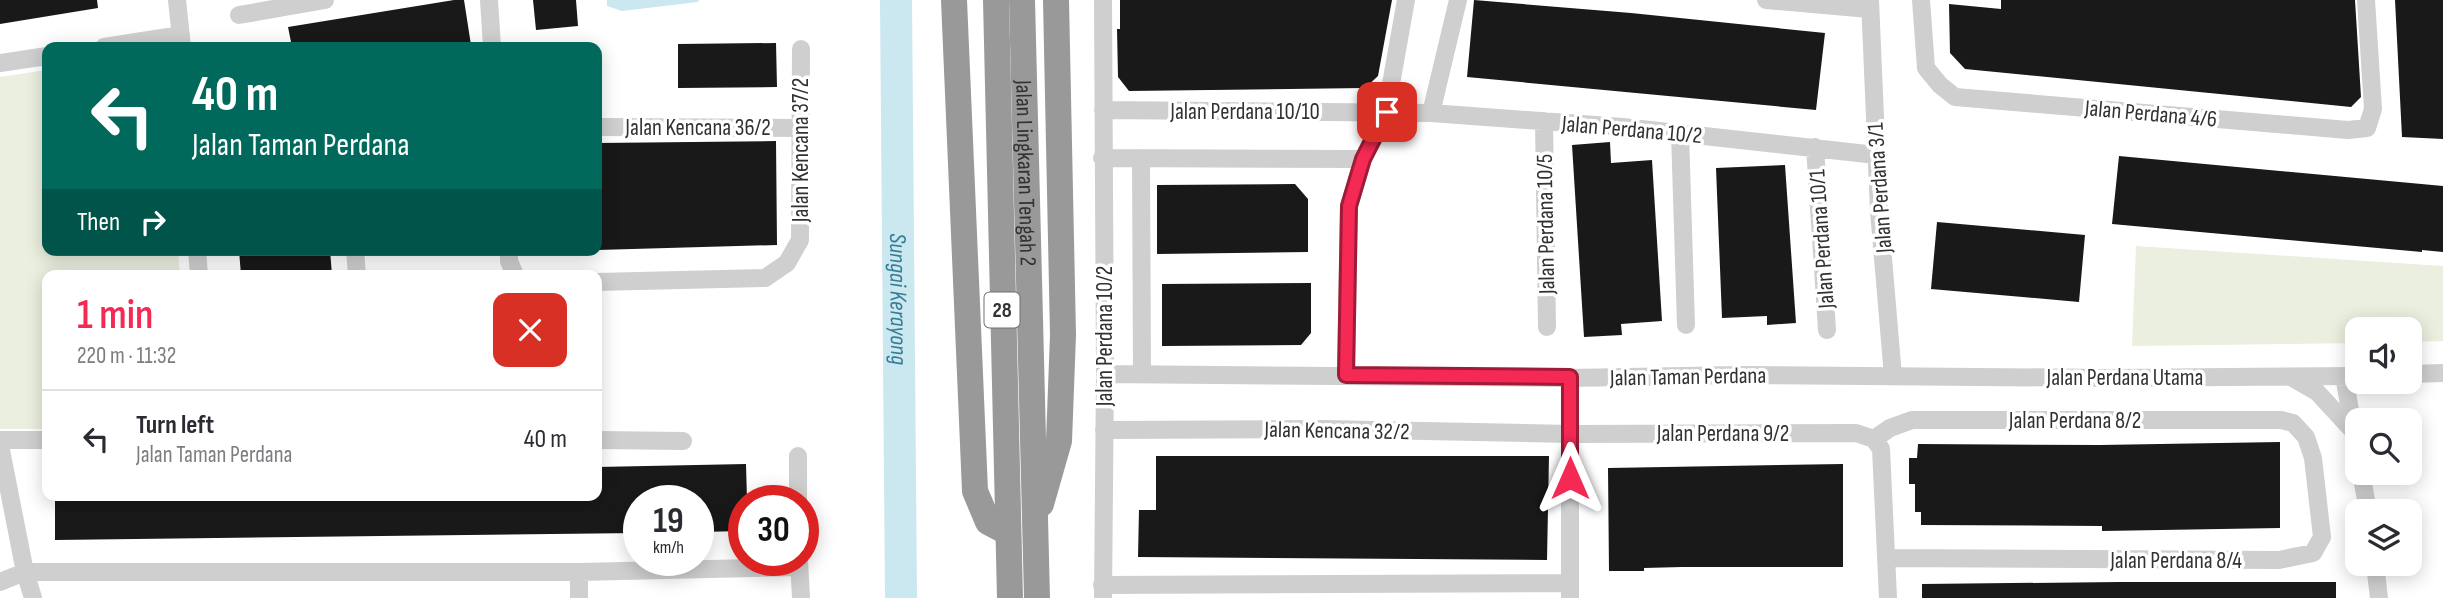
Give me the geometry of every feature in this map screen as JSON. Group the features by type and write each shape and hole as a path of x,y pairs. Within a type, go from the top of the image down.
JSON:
{"highway":[{"path":"954,0 975,491 988,522 1007,532"},
{"name":"Jalan Lingkaran Tengah 2","path":"996,0 1010,598"},
{"name":"Jalan Lingkaran Tengah 2","path":"1022,0 1037,598"},
{"path":"1034,529 1059,441 1063,335 1056,0"}],"street":[{"path":"177,0 182,41"},
{"path":"239,15 325,0"},
{"path":"489,0 492,42"},
{"name":"Jalan Perdana 10/2","path":"1103,0 1103,591"},
{"path":"1346,375 1349,206 1363,159 1387,112 1406,0"},
{"path":"1431,113 1458,0"},
{"path":"1766,0 1869,5"},
{"name":"Jalan Perdana 4/6","path":"1921,0 1926,68 1940,85 1955,96 2348,130 2367,128 2373,109 2366,0"},
{"name":"Jalan Perdana 3/1","path":"1869,5 1876,155 1893,376"},
{"name":"Jalan Kencana 37/2","path":"602,282 765,278 787,263 800,240 801,49"},
{"path":"0,63 42,57"},
{"name":"Jalan Perdana 10/10","path":"1103,110 1387,112"},
{"name":"Jalan Perdana 10/2","path":"1387,112 1544,121 1876,155"},
{"name":"Jalan Perdana 10/5","path":"1544,121 1547,327"},
{"name":"Jalan Kencana 36/2","path":"602,127 799,128"},
{"path":"1680,133 1686,325"},
{"name":"Jalan Perdana 10/1","path":"1815,147 1827,330"},
{"path":"1102,158 1363,159"},
{"path":"1141,158 1142,373"},
{"path":"2422,374 2443,373"},
{"name":"Jalan Taman Perdana","path":"1105,374 1893,376"},
{"name":"Jalan Perdana Utama","path":"1893,376 2345,376"},
{"path":"1103,591 1570,591 1570,377"},
{"path":"2291,377 2326,401 2345,426"},
{"name":"Jalan Perdana 8/2","path":"1874,439 1890,428 1912,419 2281,420"},
{"name":"Jalan Perdana 8/4","path":"1886,558 2279,561 2314,552 2322,537 2312,458 2306,437 2293,423 2281,420"},
{"name":"Jalan Kencana 32/2","path":"1104,430 1322,429 1570,434"},
{"name":"Jalan Perdana 9/2","path":"1570,434 1856,433 1874,439"},
{"path":"1874,439 1881,449 1888,598"},
{"path":"33,598 24,572 0,443 42,440"},
{"path":"602,440 683,441"},
{"path":"798,456 798,485"},
{"path":"0,582 24,572 579,572 728,567"},
{"path":"579,572 579,598"},
{"path":"800,576 801,598"},
{"path":"2376,576 2379,598"}],"green space":[{"path":"42,71 42,256 178,256 180,270 42,270 42,429 0,429 0,77"},
{"path":"2136,246 2443,266 2443,341 2422,342 2422,317 2345,317 2345,343 2132,346"}],"water":[{"path":"607,0 699,0 622,11 607,6"}],"building":[{"path":"0,0 97,0 98,8 0,24"},
{"path":"464,0 471,42 291,42 288,27"},
{"path":"533,0 576,0 578,26 536,30"},
{"path":"1120,0 1392,0 1378,76 1365,88 1129,91 1118,77 1117,29 1120,29"},
{"path":"1474,0 1825,33 1816,110 1467,77"},
{"path":"2001,0 2355,0 2361,97 2351,107 1965,69 1950,53 1949,4 2001,9"},
{"path":"2395,0 2443,0 2443,139 2402,137"},
{"path":"776,43 777,87 678,88 678,44"},
{"path":"776,141 777,245 602,250 602,143"},
{"path":"1610,142 1611,163 1652,160 1662,321 1621,324 1622,335 1584,337 1572,145"},
{"path":"2119,156 2443,186 2443,252 2112,224"},
{"path":"1785,165 1796,323 1767,325 1767,316 1722,318 1716,168"},
{"path":"1295,184 1308,199 1308,252 1157,254 1157,185"},
{"path":"1937,222 2085,235 2079,302 1931,289"},
{"path":"239,256 330,256 332,270 241,270"},
{"path":"1311,283 1311,333 1301,345 1162,346 1162,284"},
{"path":"2280,442 2280,528 2102,531 2102,526 1921,525 1921,512 1915,512 1915,484 1909,484 1909,458 1917,458 1918,444"},
{"path":"1156,456 1549,456 1547,560 1138,557 1139,510 1156,510"},
{"path":"746,464 747,485 728,485 728,531 714,532 714,485 623,485 623,533 55,540 55,501 602,501 602,467"},
{"path":"1843,464 1843,567 1682,567 1609,571 1608,468"},
{"path":"2336,582 2336,598 1922,598 1922,584"}],"waterway":[{"name":"Sungai Kerayong","path":"896,0 901,598"}],"route":[{"path":"1387,112 1363,159 1349,206 1346,375 1570,377 1570,478"}]}
